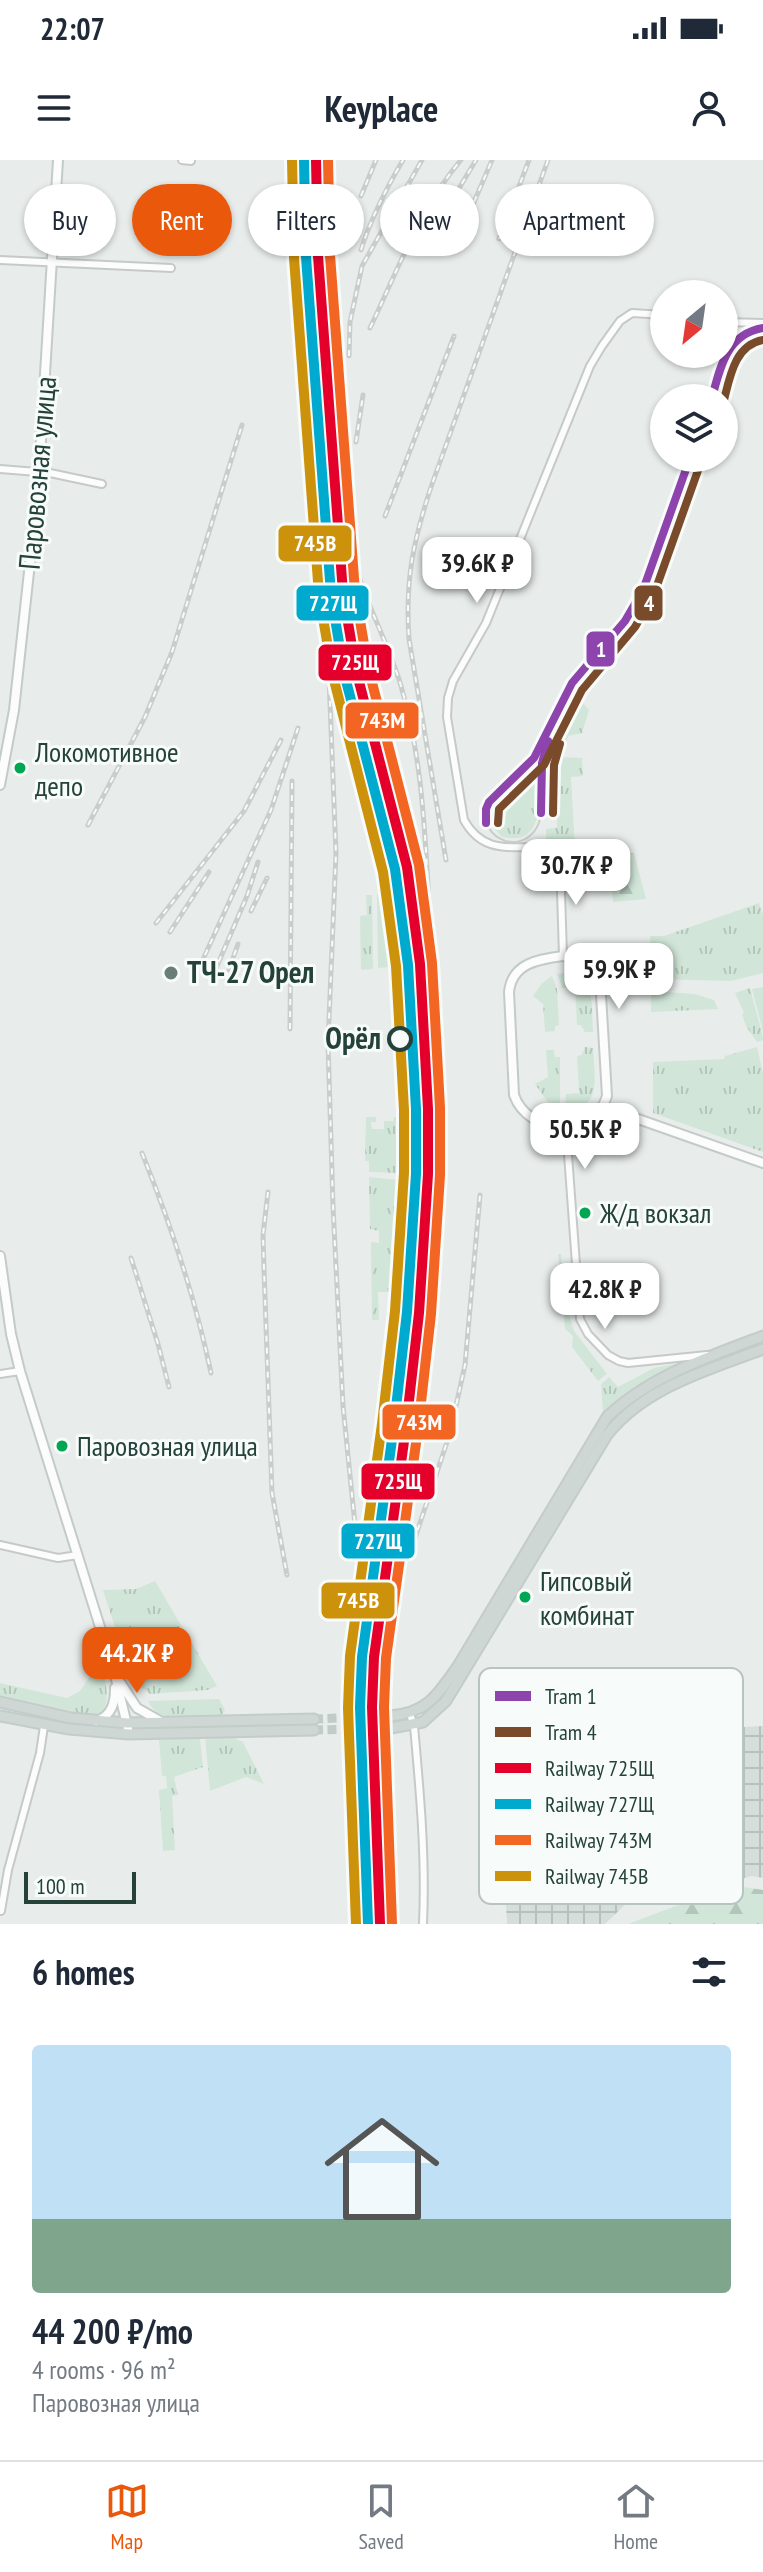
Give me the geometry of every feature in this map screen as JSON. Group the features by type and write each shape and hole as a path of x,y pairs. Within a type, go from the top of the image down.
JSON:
{"main road":[{"name":"Паровозная улица","path":"0,785 14,710 40,472 58,160"},
{"path":"563,956 587,962 600,978 607,1096 604,1107 588,1122 566,1127 544,1124 530,1117 518,1105 514,1095 509,992 515,974 527,964 563,956"},
{"path":"604,1107 763,1163"},
{"path":"0,1256 11,1334 20,1371 115,1675 128,1729"},
{"path":"390,1716 410,1714 427,1705 458,1666 607,1417 650,1384 763,1336"},
{"path":"391,1728 414,1726 430,1718 446,1701 615,1425 632,1408 654,1394 763,1349"},
{"path":"96,1722 104,1718 113,1706 115,1675"},
{"path":"115,1675 137,1708 155,1720 167,1723"},
{"path":"0,1702 128,1729 167,1723 314,1719"},
{"path":"0,1716 44,1726 314,1730"}],"street":[{"path":"182,160 191,161"},
{"path":"0,260 171,268"},
{"path":"563,956 560,859 553,851 543,848 502,848 483,841 468,828 464,820 447,717 448,698 453,681 486,623 590,366 620,321 632,313 650,314"},
{"path":"738,322 763,323"},
{"path":"0,469 40,472 102,484"},
{"path":"566,1127 583,1326 608,1355 628,1363 718,1353"},
{"path":"0,1374 20,1371"},
{"path":"0,1545 58,1558 78,1555"},
{"path":"410,1714 414,1726 425,1876 423,1924"},
{"path":"1,1911 8,1870 40,1753 44,1726"}],"shaded area":[{"path":"763,1726 763,1878 743,1879 743,1727"},
{"path":"506,1904 626,1904 605,1924 507,1924"}],"green space":[{"path":"581,701 589,710 582,733 568,736 562,757 582,758 583,776 571,777 575,847 561,848 560,843 546,843 546,829 557,828 558,777 548,775 567,714"},
{"path":"535,763 540,769 540,793 533,827 526,835 502,837 489,823 489,807"},
{"path":"634,853 646,899 613,902 610,856"},
{"path":"377,894 384,894 389,967 378,968"},
{"path":"366,895 372,895 373,969 361,970 360,916 367,915"},
{"path":"759,903 763,915 763,973 731,981 651,979 650,936 664,936"},
{"path":"557,974 576,975 588,986 593,1032 585,1032 581,1025 577,1025 575,988 563,988"},
{"path":"552,976 557,989 559,1025 555,1026 555,1031 545,1032 543,1004 533,996 542,983"},
{"path":"763,987 763,1032 752,989"},
{"path":"750,988 763,1037 757,1042 746,1026 735,993"},
{"path":"651,991 695,994 714,1000 718,1009 651,1012"},
{"path":"585,1047 593,1048 594,1089 586,1104 565,1109 566,1094 579,1093 577,1056 582,1055"},
{"path":"757,1047 763,1073 763,1152 653,1113 653,1062 724,1059 725,1056"},
{"path":"546,1050 554,1050 555,1057 560,1057 560,1108 547,1101 535,1084 548,1077"},
{"path":"366,1117 376,1117 376,1122 371,1122 372,1129 384,1129 384,1121 399,1117 398,1173 369,1172 369,1161 365,1161"},
{"path":"369,1177 399,1180 390,1292 378,1292 379,1320 372,1320 371,1242 379,1243 379,1231 370,1229"},
{"path":"558,1254 561,1254 566,1305 574,1331 607,1374 598,1381 572,1347 573,1336 565,1329"},
{"path":"685,1362 686,1365 634,1388 603,1413 601,1384 609,1377 618,1387 654,1368"},
{"path":"155,1581 217,1686 208,1690 150,1694 136,1683 103,1590 136,1589"},
{"path":"93,1672 105,1678 107,1696 103,1710 93,1716 0,1697 0,1683 67,1698 80,1691"},
{"path":"219,1699 225,1710 221,1716 190,1719 161,1714 148,1701"},
{"path":"205,1737 233,1737 243,1742 264,1784 246,1777 210,1791"},
{"path":"200,1738 203,1767 174,1777 178,1795 172,1796 175,1850 163,1851 159,1790 167,1788 166,1776 162,1776 159,1740"},
{"path":"743,1887 763,1890 763,1924 628,1924 681,1904 743,1904"}],"tunnel":[{"path":"314,1719 390,1716"},
{"path":"314,1730 391,1728"}],"tram line":[{"name":"1","path":"716,384 722,364 733,345 751,331 763,328"},
{"name":"4","path":"729,384 740,355 746,348 763,340"},
{"name":"1","path":"486,823 489,802 534,758 572,683 625,621 643,590 685,472"},
{"name":"4","path":"498,823 499,809 544,765 582,690 635,627 654,594 697,472"},
{"name":"1","path":"541,813 542,763 548,741"},
{"name":"4","path":"553,813 554,765 560,744"},
{"path":"486,823 500,839 518,842 533,833 541,813"}],"railway":[{"path":"305,160 306,184"},
{"path":"364,189 376,160"},
{"path":"364,241 379,204 403,160"},
{"path":"349,356 350,322 362,266 422,160"},
{"path":"370,328 421,219 461,160"},
{"path":"462,184 476,160"},
{"path":"479,190 492,160"},
{"path":"520,184 529,160"},
{"path":"446,860 409,639 408,598 412,562 431,487 548,160"},
{"path":"385,516 454,336"},
{"path":"316,353 336,853 328,1043 333,1206 343,1406 363,1604 364,1669"},
{"path":"356,442 363,395"},
{"path":"88,825 145,717 172,652 242,425"},
{"path":"347,426 353,554 363,588 396,669 414,740 429,904"},
{"path":"200,966 271,810 298,728"},
{"path":"156,923 244,811 281,740"},
{"path":"290,1029 292,781"},
{"path":"214,973 258,862"},
{"path":"170,932 209,872"},
{"path":"251,911 267,878"},
{"path":"226,978 238,944"},
{"path":"142,1153 181,1262 211,1373"},
{"path":"268,1192 263,1235 272,1493 287,1575"},
{"path":"410,1553 450,1433 465,1365 480,1195"},
{"path":"131,1258 169,1387"}],"rail line":[{"name":"745В","path":"292,160 294,258 319,595 333,676 383,872 396,966 404,1110 404,1173 395,1311 350,1656 348,1708 356,1924"},
{"name":"727Щ","path":"304,160 306,257 331,594 344,673 395,869 408,965 416,1109 416,1174 407,1312 362,1657 360,1707 368,1924"},
{"name":"725Щ","path":"316,160 318,256 343,593 356,670 407,867 420,964 428,1109 428,1174 419,1313 374,1657 372,1707 380,1924"},
{"name":"743М","path":"328,160 330,255 355,592 368,667 419,865 432,963 440,1108 440,1175 431,1314 386,1658 384,1707 392,1924"}],"place":[{"name":"Локомотивное депо","path":"20,768"},
{"name":"ТЧ-27 Орел","path":"171,973"},
{"name":"Орёл","path":"400,1039"},
{"name":"Ж/д вокзал","path":"585,1213"},
{"name":"Паровозная улица","path":"62,1446"},
{"name":"Гипсовый комбинат","path":"525,1597"}]}
